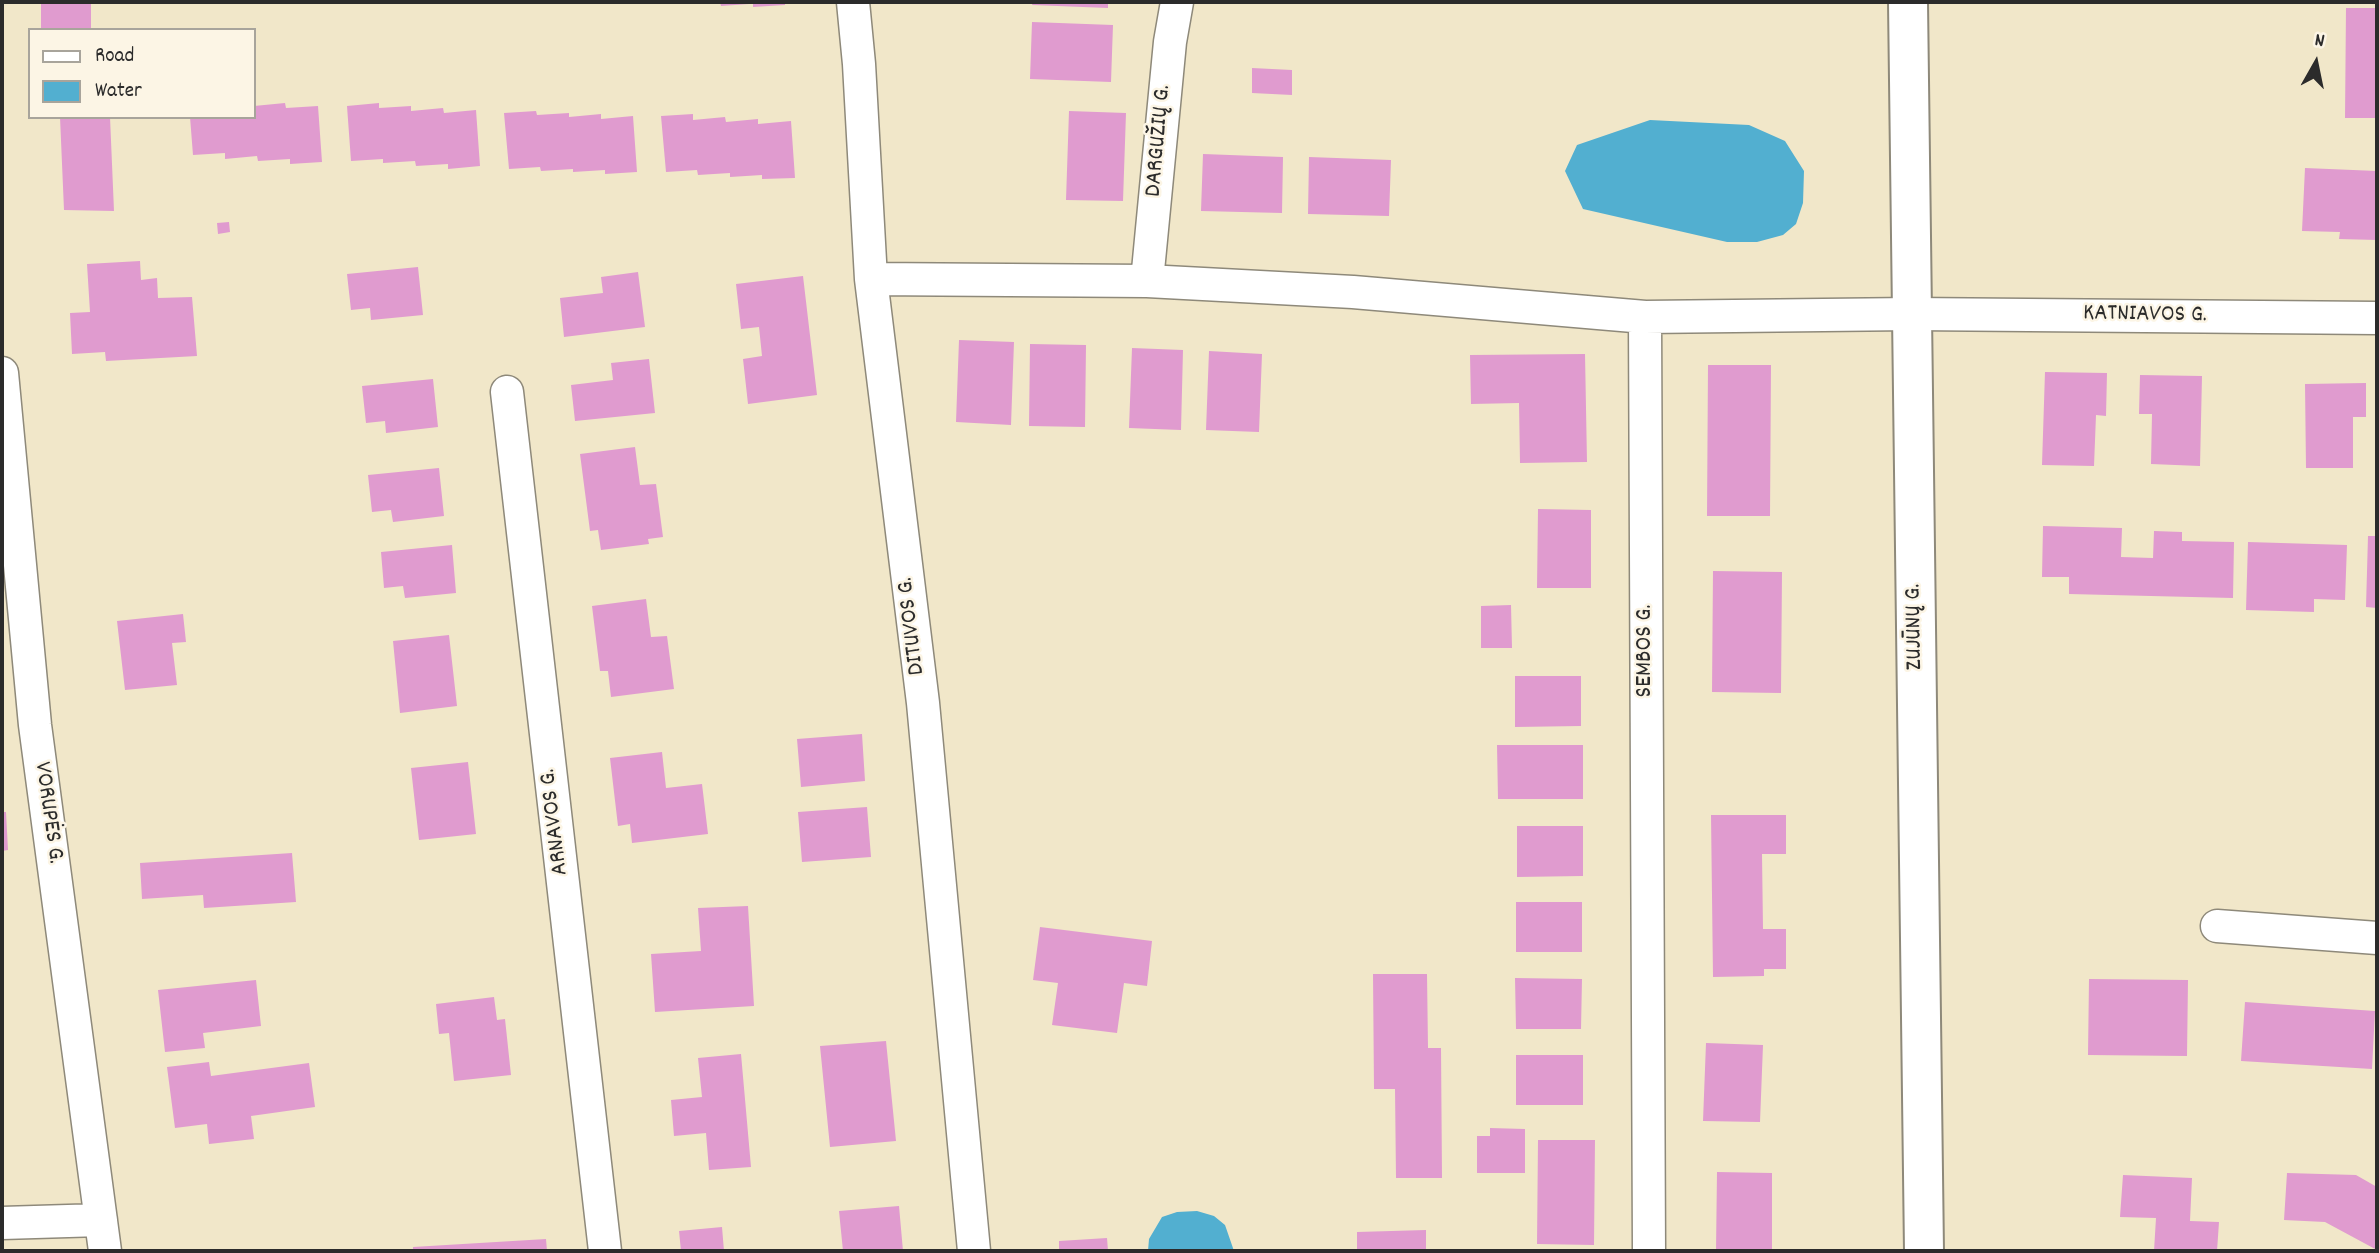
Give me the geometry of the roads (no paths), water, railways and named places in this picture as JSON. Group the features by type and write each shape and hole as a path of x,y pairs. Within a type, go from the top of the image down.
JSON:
{"main road":[{"name":"ZUJŪNŲ G.","path":"1908,2 1924,1251"}],"street":[{"name":"DITUVOS G.","path":"853,2 871,279 923,703 974,1251"},
{"name":"DARGUŽIŲ G.","path":"1147,281 1170,42 1177,2"},
{"path":"871,279 1147,281 1353,292 1645,317 1912,314"},
{"name":"KATNIAVOS G.","path":"1912,314 2377,318"},
{"name":"SEMBOS G.","path":"1645,317 1649,1251"},
{"name":"VORUPĖS G.","path":"2,373 35,725 105,1251"},
{"name":"ARNAVOS G.","path":"506,392 605,1251"},
{"path":"2217,926 2377,938"},
{"path":"2,1223 102,1220"}],"water":[{"path":"1650,120 1749,125 1785,141 1804,171 1803,203 1796,224 1783,235 1757,242 1727,242 1583,209 1565,171 1577,145"},
{"path":"1197,1211 1214,1216 1225,1225 1234,1251 1148,1251 1149,1239 1162,1217 1177,1212"}]}
